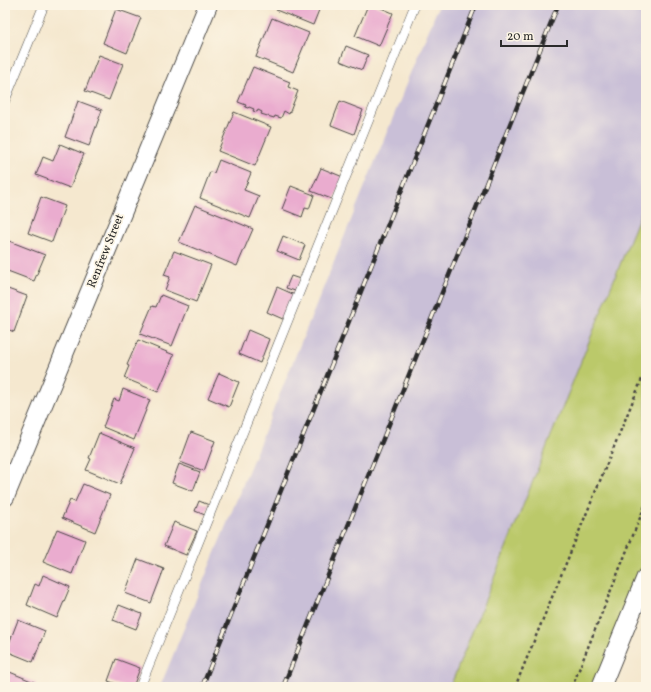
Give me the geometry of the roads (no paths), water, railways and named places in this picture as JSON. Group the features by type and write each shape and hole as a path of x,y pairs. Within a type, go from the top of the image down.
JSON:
{"street":[{"name":"Renfrew Street","path":"5,497 208,5"},
{"path":"601,687 646,577"}],"lane":[{"path":"5,100 44,5"},
{"path":"140,687 415,5"}],"railway":[{"path":"202,687 476,5"},
{"path":"283,687 558,5"}]}
